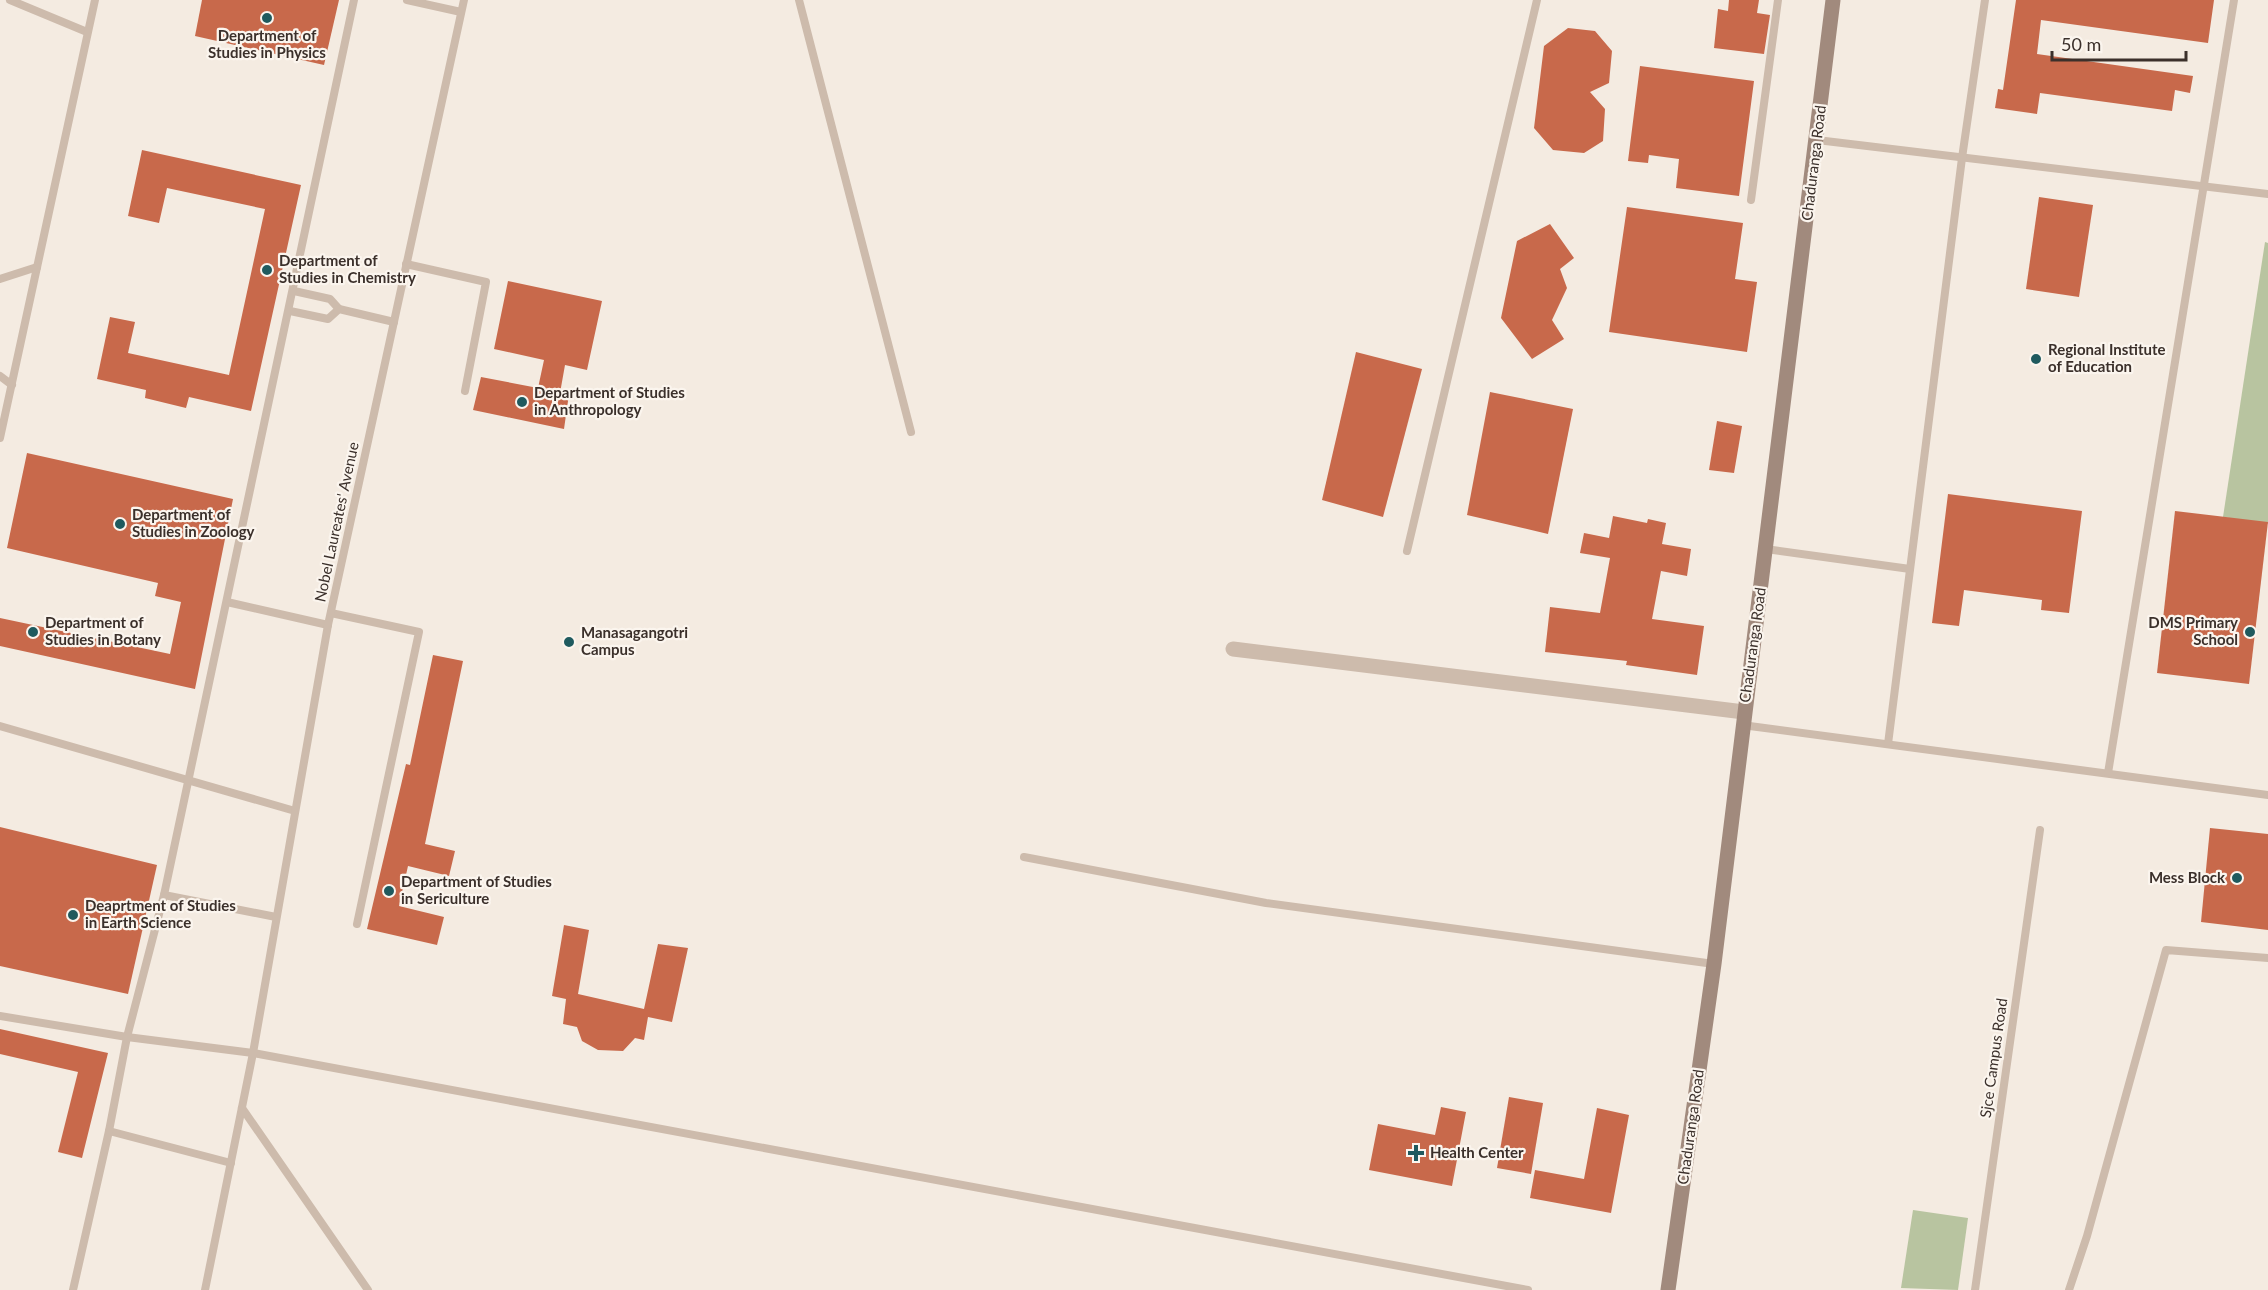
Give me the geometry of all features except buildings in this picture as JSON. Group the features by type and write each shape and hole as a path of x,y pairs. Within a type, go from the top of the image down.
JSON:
{"street":[{"name":"Chaduranga Road","path":"1668,1290 1714,964 1833,0"},
{"path":"1233,649 1743,718"}],"lane":[{"path":"10,0 87,32"},
{"path":"0,438 95,0"},
{"path":"73,1290 109,1131 127,1038 164,895 290,311 354,0"},
{"path":"407,0 461,12"},
{"name":"Nobel Laureates' Avenue","path":"205,1290 253,1053 328,625 464,0"},
{"path":"798,0 911,432"},
{"path":"1407,551 1537,0"},
{"path":"1751,200 1778,0"},
{"path":"1888,744 1962,158 1985,0"},
{"path":"2108,773 2234,0"},
{"path":"1817,140 2268,194"},
{"path":"406,264 486,282 465,391"},
{"path":"0,279 37,267"},
{"path":"294,291 330,299 339,309 394,322"},
{"path":"290,311 328,319 339,309"},
{"path":"0,376 12,385"},
{"path":"1766,549 1910,569"},
{"path":"227,602 328,625"},
{"path":"331,613 419,632 357,924"},
{"path":"1743,718 1888,744 2268,795"},
{"path":"0,726 295,811"},
{"name":"Sjce Campus Road","path":"1974,1290 2040,830"},
{"path":"1024,857 1266,903 1714,964"},
{"path":"164,895 276,917"},
{"path":"2069,1290 2087,1236 2166,951 2268,958"},
{"path":"0,1016 127,1038 253,1053 1528,1290"},
{"path":"242,1108 368,1290"},
{"path":"109,1131 231,1163"}],"green space":[{"path":"2265,242 2268,243 2268,524 2223,517"},
{"path":"1913,1210 1968,1218 1958,1290 1901,1288"}],"place":[{"name":"Department of Studies in Physics","path":"267,18"},
{"name":"Department of Studies in Chemistry","path":"267,270"},
{"name":"Regional Institute of Education","path":"2036,359"},
{"name":"Department of Studies in Anthropology","path":"522,402"},
{"name":"Department of Studies in Zoology","path":"120,524"},
{"name":"Department of Studies in Botany","path":"33,632"},
{"name":"DMS Primary School","path":"2250,632"},
{"name":"Manasagangotri Campus","path":"569,642"},
{"name":"Mess Block","path":"2237,878"},
{"name":"Department of Studies in Sericulture","path":"389,891"},
{"name":"Deaprtment of Studies in Earth Science","path":"73,915"},
{"name":"Health Center","path":"1416,1153"}]}
